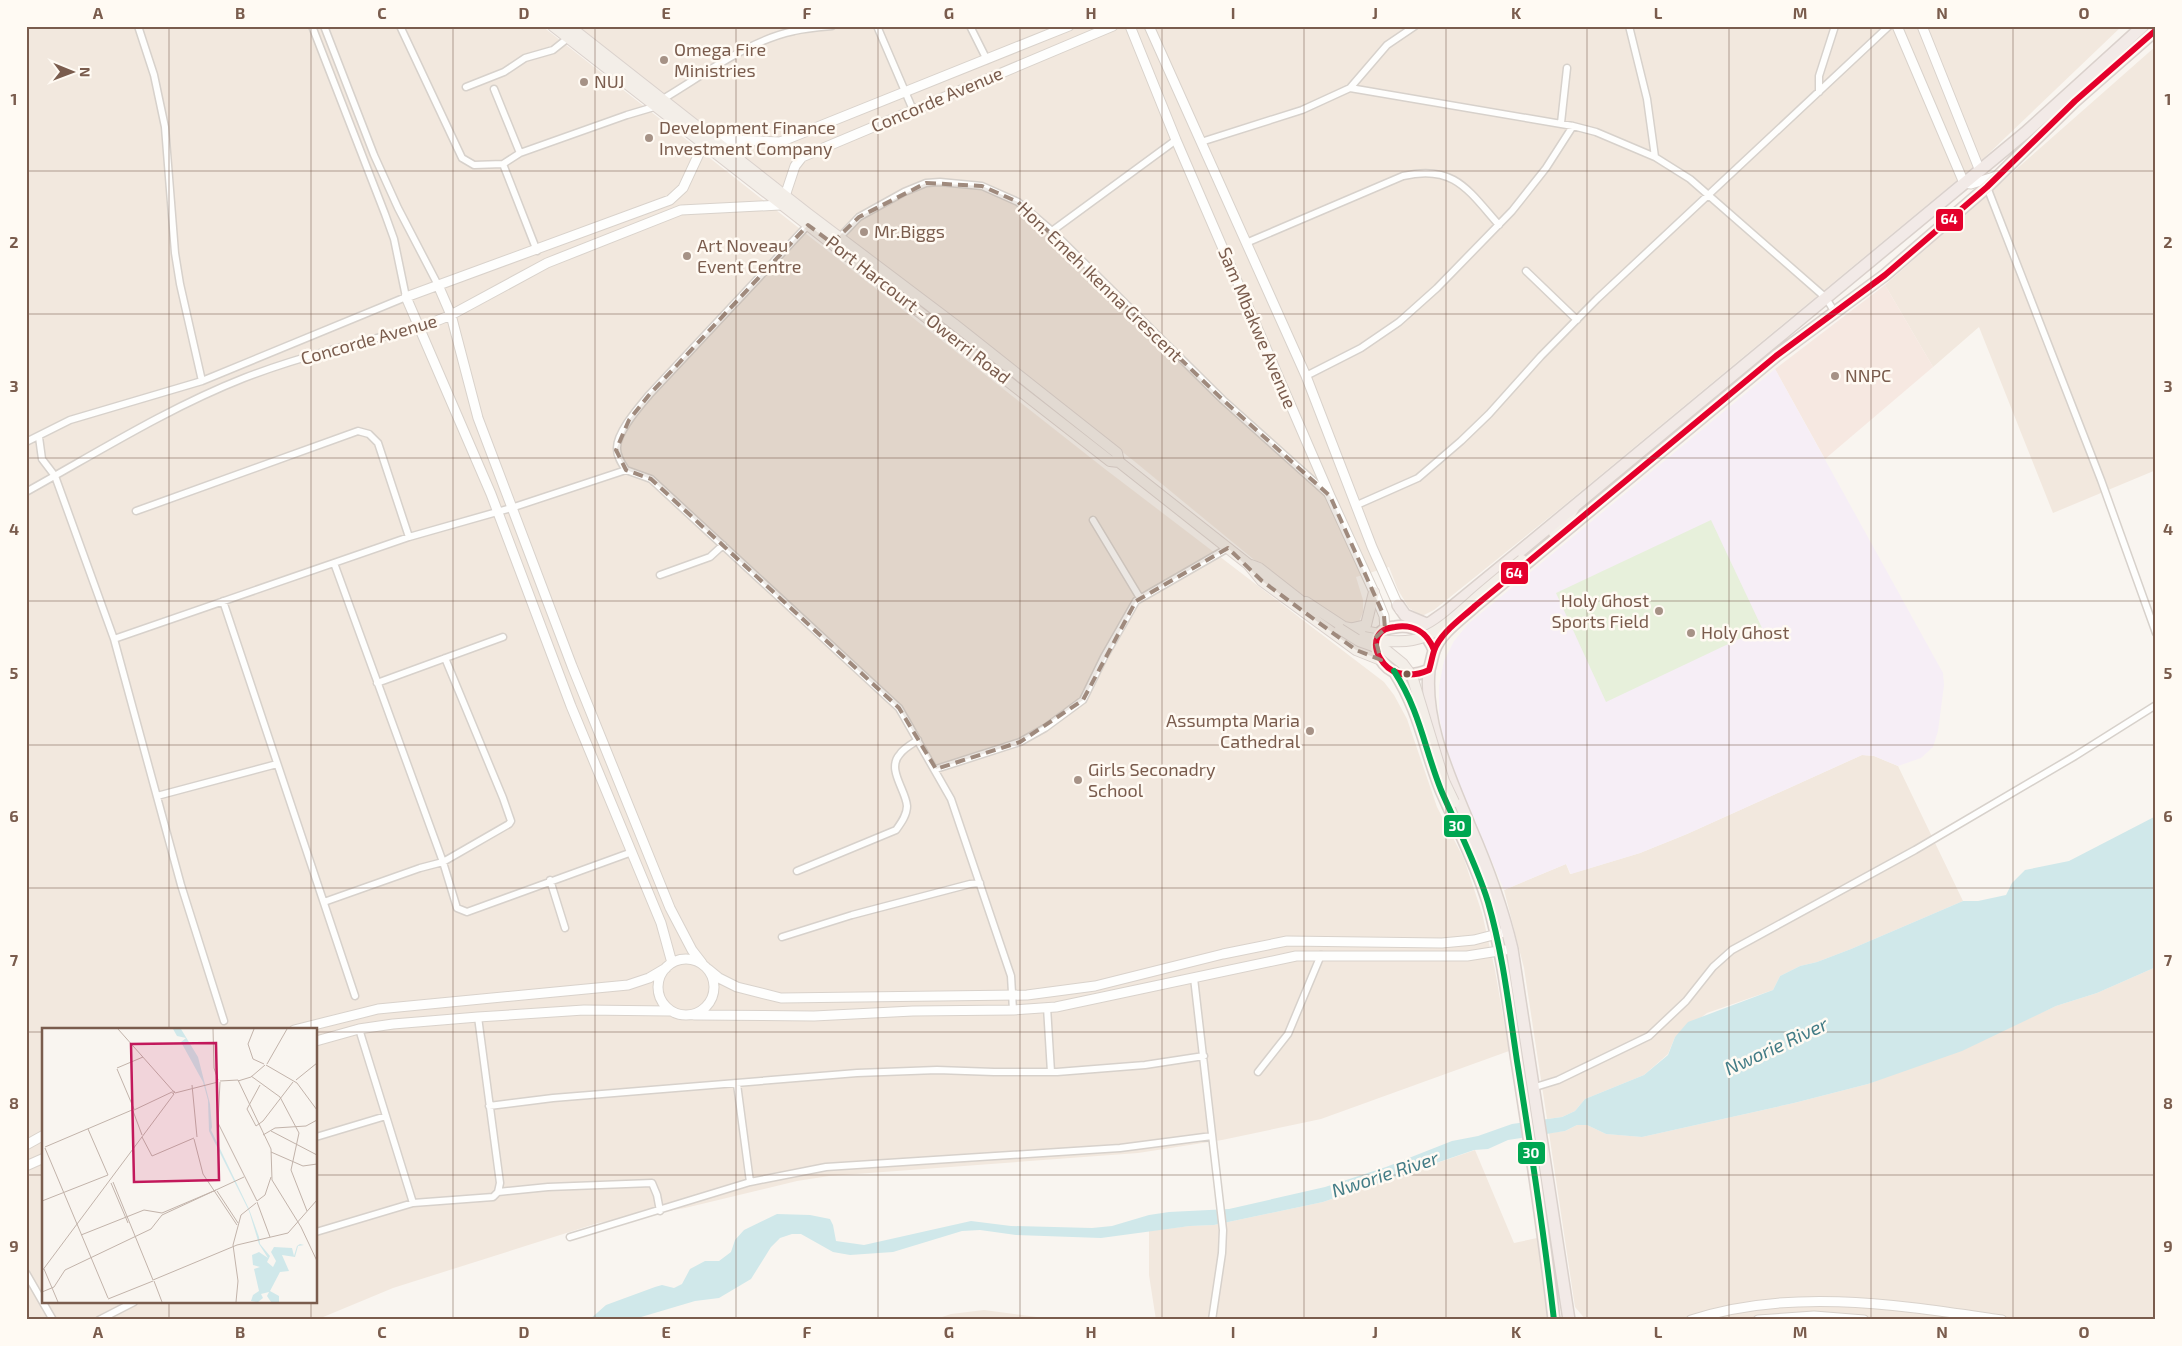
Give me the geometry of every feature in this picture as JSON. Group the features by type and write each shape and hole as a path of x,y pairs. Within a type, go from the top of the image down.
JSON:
{"highway":[{"path":"1530,1094 1488,902 1478,873 1441,789 1407,692 1394,671 1381,660 1376,643 1382,631 1430,623 1441,615 1980,171 2025,133 2143,26"},
{"path":"1554,1320 1540,1172 1512,949 1508,931 1482,855 1453,786 1439,746 1429,707 1429,670 1434,650 1448,631 1475,606 1768,362 1834,311 1885,275 1987,187 2075,101 2156,30"},
{"path":"1398,605 1405,615 1422,623 1432,621 1441,615"},
{"path":"1412,626 1428,639 1434,650"},
{"path":"1394,671 1413,674 1429,670"},
{"path":"1540,1172 1569,1320"}],"main road":[{"name":"Port Harcourt - Owerri Road","path":"552,26 703,145 783,200 1094,441 1110,461 1120,462 1248,564"},
{"name":"Port Harcourt - Owerri Road","path":"569,26 713,139 808,224 836,241"},
{"path":"654,107 663,99"},
{"path":"1295,595 1318,615 1344,628 1386,641 1404,642 1422,638 1442,628 1563,526 1576,504"},
{"path":"1248,564 1259,568 1344,628 1359,641 1387,651 1403,664 1412,676 1444,781 1474,845 1482,855"},
{"path":"1248,564 1262,581 1356,650 1381,660"},
{"path":"1344,628 1366,625 1374,592"},
{"path":"1344,628 1382,631"}],"street":[{"path":"138,26 154,75 165,127 175,253 180,284 202,381"},
{"path":"312,26 386,214 394,239 406,297 497,510 571,706 661,924 669,965 658,982 658,990 660,998 670,1010"},
{"path":"324,26 386,181 452,315 478,418 572,666 666,899 692,950 712,976 714,992 707,1006 694,1014"},
{"path":"400,26 462,158 474,165 503,164 520,153 626,115 654,107"},
{"path":"663,99 744,51 776,36 793,31 832,26"},
{"path":"877,26 913,110"},
{"path":"970,26 987,60"},
{"name":"Concorde Avenue","path":"713,139 776,144 1069,26"},
{"name":"Concorde Avenue","path":"26,492 181,406 245,378 334,348 419,328 452,315 547,263 680,210 783,200 796,166 802,157 1113,26"},
{"name":"Sam Mbakwe Avenue","path":"1130,26 1176,140 1384,616 1382,631"},
{"name":"Sam Mbakwe Avenue","path":"1149,26 1306,376 1383,575 1398,605 1402,618 1412,626"},
{"path":"1201,142 1302,110 1350,88 1387,46 1415,26"},
{"path":"1629,26 1647,99 1655,157"},
{"path":"1819,92 1819,76 1835,26"},
{"path":"1357,505 1403,486 1432,468 1489,414 1541,356 1577,320 1889,26"},
{"path":"1897,26 1964,183 1971,184 1999,175"},
{"path":"1922,26 1980,171"},
{"path":"466,87 504,72 524,58 548,52 568,38"},
{"path":"1561,123 1567,68"},
{"path":"1350,88 1561,123 1596,132 1655,157 1690,179 1826,298 1834,311"},
{"path":"494,89 520,153"},
{"path":"1306,376 1361,348 1399,322 1436,288 1498,225 1546,168 1573,126"},
{"path":"1052,231 1176,140"},
{"name":"Concorde Avenue","path":"26,442 70,420 202,381 406,297 537,251 670,200 683,188 703,145"},
{"path":"503,164 537,251"},
{"path":"1246,243 1403,176 1426,172 1442,174 1458,181 1498,225"},
{"name":"Hon. Emeh Ikenna Crescent","path":"836,241 859,217 904,192 926,183 940,182 982,186 1018,202 1052,231 1223,400 1330,496"},
{"path":"1987,187 2101,480 2156,633"},
{"path":"626,470 616,450 617,441 629,420 649,395 808,224"},
{"path":"1526,271 1577,320"},
{"path":"136,511 358,431 369,434 378,443 409,537"},
{"path":"39,437 42,459 55,476 114,639 181,885 224,1021"},
{"path":"114,639 409,537 497,510 511,508 626,470 651,479 899,708 936,769 951,799 1011,976 1013,1010"},
{"path":"1093,520 1140,598"},
{"path":"660,575 710,557 723,546"},
{"path":"936,769 1020,742 1045,728 1083,700 1104,657 1136,601 1228,548"},
{"path":"334,563 443,862 457,908 467,912 550,880 632,852"},
{"path":"223,601 355,996"},
{"path":"377,683 503,637"},
{"path":"324,902 420,868 443,862 507,827 511,821 445,658"},
{"path":"1530,1094 1649,1036 1686,1001 1713,967 1732,950 1915,850 2075,756 2156,705"},
{"path":"797,871 896,830 906,815 907,805 896,774 896,760 899,754 918,740"},
{"path":"157,796 277,764"},
{"path":"550,880 565,928"},
{"path":"782,937 852,915 980,883"},
{"path":"302,1028 378,1009 628,985 649,978 669,965 687,958 705,966 719,978 737,987 781,998 870,995 1013,995 1057,992 1095,986 1223,954 1287,941 1442,943 1496,935 1508,931"},
{"path":"1335,941 1336,955"},
{"path":"318,1039 359,1029 393,1024 584,1010 670,1010 686,1015 814,1016 914,1011 1013,1010 1086,1002 1296,956 1457,956 1482,955 1512,949"},
{"path":"1258,1072 1288,1034 1321,955"},
{"path":"1194,978 1223,1230 1222,1253 1212,1320"},
{"path":"1047,1007 1051,1072"},
{"path":"318,1231 413,1203 493,1197 498,1192 500,1183 478,1017"},
{"path":"359,1029 413,1203"},
{"path":"489,1106 553,1098 857,1073 937,1070 1051,1072 1145,1065 1204,1056"},
{"path":"736,1084 750,1182"},
{"path":"318,1136 386,1116"},
{"path":"26,1145 42,1136"},
{"path":"570,1237 750,1182 826,1167 1120,1148 1212,1136"},
{"path":"26,1166 42,1159"},
{"path":"498,1192 548,1187 652,1183 657,1195 660,1211"},
{"path":"26,1273 42,1301"},
{"path":"1691,1320 1709,1314 1755,1305 1836,1301 1923,1308 2002,1320"},
{"path":"44,1304 53,1320"},
{"path":"99,1320 130,1304"},
{"path":"1758,1320 1814,1316 1864,1320"}],"highlighted area":[{"path":"926,183 982,186 1018,202 1223,400 1330,496 1384,616 1385,629 1375,638 1381,660 1356,650 1262,581 1228,548 1136,601 1083,700 1020,742 936,769 899,708 651,479 626,470 616,450 629,420 649,395 808,225 832,243 859,217"}],"shaded area":[{"path":"26,26 542,26 1105,469 1384,682 1394,695 1407,719 1437,807 1464,859 1482,913 1495,970 1509,1051 1321,1119 1222,1140 1138,1153 829,1176 797,1181 685,1208 598,1223 393,1288 316,1320 26,1320"},
{"path":"576,26 2122,26 1985,157 1562,507 1434,610 1422,616 1409,608 1398,590 1389,567 1356,577 1363,600 1363,612 1358,624 1352,627 1335,621 1275,577 1134,461"},
{"path":"2156,46 2156,470 2053,513 1979,327 1933,367 1885,285"},
{"path":"1885,285 1933,367 1825,459 1775,369"},
{"name":"Holy Ghost","path":"1775,369 1943,673 1944,685 1938,731 1933,747 1921,758 1898,766 1874,756 1862,755 1687,834 1640,853 1571,874 1566,864 1504,890 1456,776 1443,736 1439,714 1439,686 1444,661 1454,641 1468,624"},
{"path":"1862,755 1874,756 1898,766 1963,901 1851,949 1817,962 1800,966 1780,976 1773,990 1707,1013 1675,1037 1668,1054 1644,1075 1585,1099 1575,1111 1562,1117 1547,1119 1524,968 1504,890 1566,864 1570,874 1640,853 1687,834"},
{"path":"2156,967 2156,1320 1586,1320 1575,1307 1549,1133 1565,1131 1577,1125 1587,1125 1606,1134 1642,1137 1794,1103 1868,1084 2056,1006 2097,993"},
{"path":"1475,1150 1514,1243 1537,1238 1548,1320 1156,1320 1149,1275 1149,1231 1214,1225 1323,1202"},
{"path":"984,1310 1060,1320 933,1320 951,1314"}],"green space":[{"name":"Holy Ghost Sports Field","path":"1711,520 1762,628 1606,702 1556,593"}],"water":[{"name":"Nworie River","path":"2156,816 2156,967 2097,993 2056,1006 1962,1051 1868,1084 1794,1103 1642,1137 1606,1134 1587,1125 1577,1125 1565,1131 1508,1140 1488,1149 1474,1150 1323,1202 1214,1225 1190,1226 1101,1238 1016,1235 980,1230 962,1231 893,1252 850,1255 833,1252 801,1234 792,1234 780,1238 771,1247 751,1279 719,1298 695,1301 631,1320 589,1320 606,1305 662,1285 674,1288 682,1284 690,1269 705,1261 719,1261 731,1252 735,1240 744,1230 777,1214 810,1215 830,1219 836,1241 864,1245 971,1221 1011,1226 1092,1228 1112,1226 1149,1215 1169,1212 1229,1209 1325,1187 1386,1167 1452,1141 1478,1136 1512,1124 1562,1117 1575,1111 1585,1099 1644,1075 1668,1055 1675,1037 1688,1022 1773,990 1780,976 1800,966 1817,962 1851,949 1963,901 1978,901 2006,895 2012,883 2025,870 2069,861"}],"transit line":[{"name":"64","path":"1434,650 1423,634 1413,628 1402,626 1385,629 1376,641 1380,658 1393,671 1410,674 1429,670 1437,644 1457,621 1776,356 1885,275 1987,187 2075,101 2156,30"},
{"name":"30","path":"1394,671 1416,715 1441,790 1478,873 1493,922 1502,961 1537,1190 1554,1320"}],"place":[{"name":"Omega Fire Ministries","path":"664,60"},
{"name":"NUJ","path":"584,82"},
{"name":"Development Finance Investment Company","path":"649,138"},
{"name":"Mr.Biggs","path":"864,232"},
{"name":"Art Noveau Event Centre","path":"687,256"},
{"name":"NNPC","path":"1835,376"},
{"name":"Holy Ghost Sports Field","path":"1659,611"},
{"name":"Holy Ghost","path":"1691,633"},
{"name":"Assumpta Maria Cathedral","path":"1310,731"},
{"name":"Girls Seconadry School","path":"1078,780"}]}
